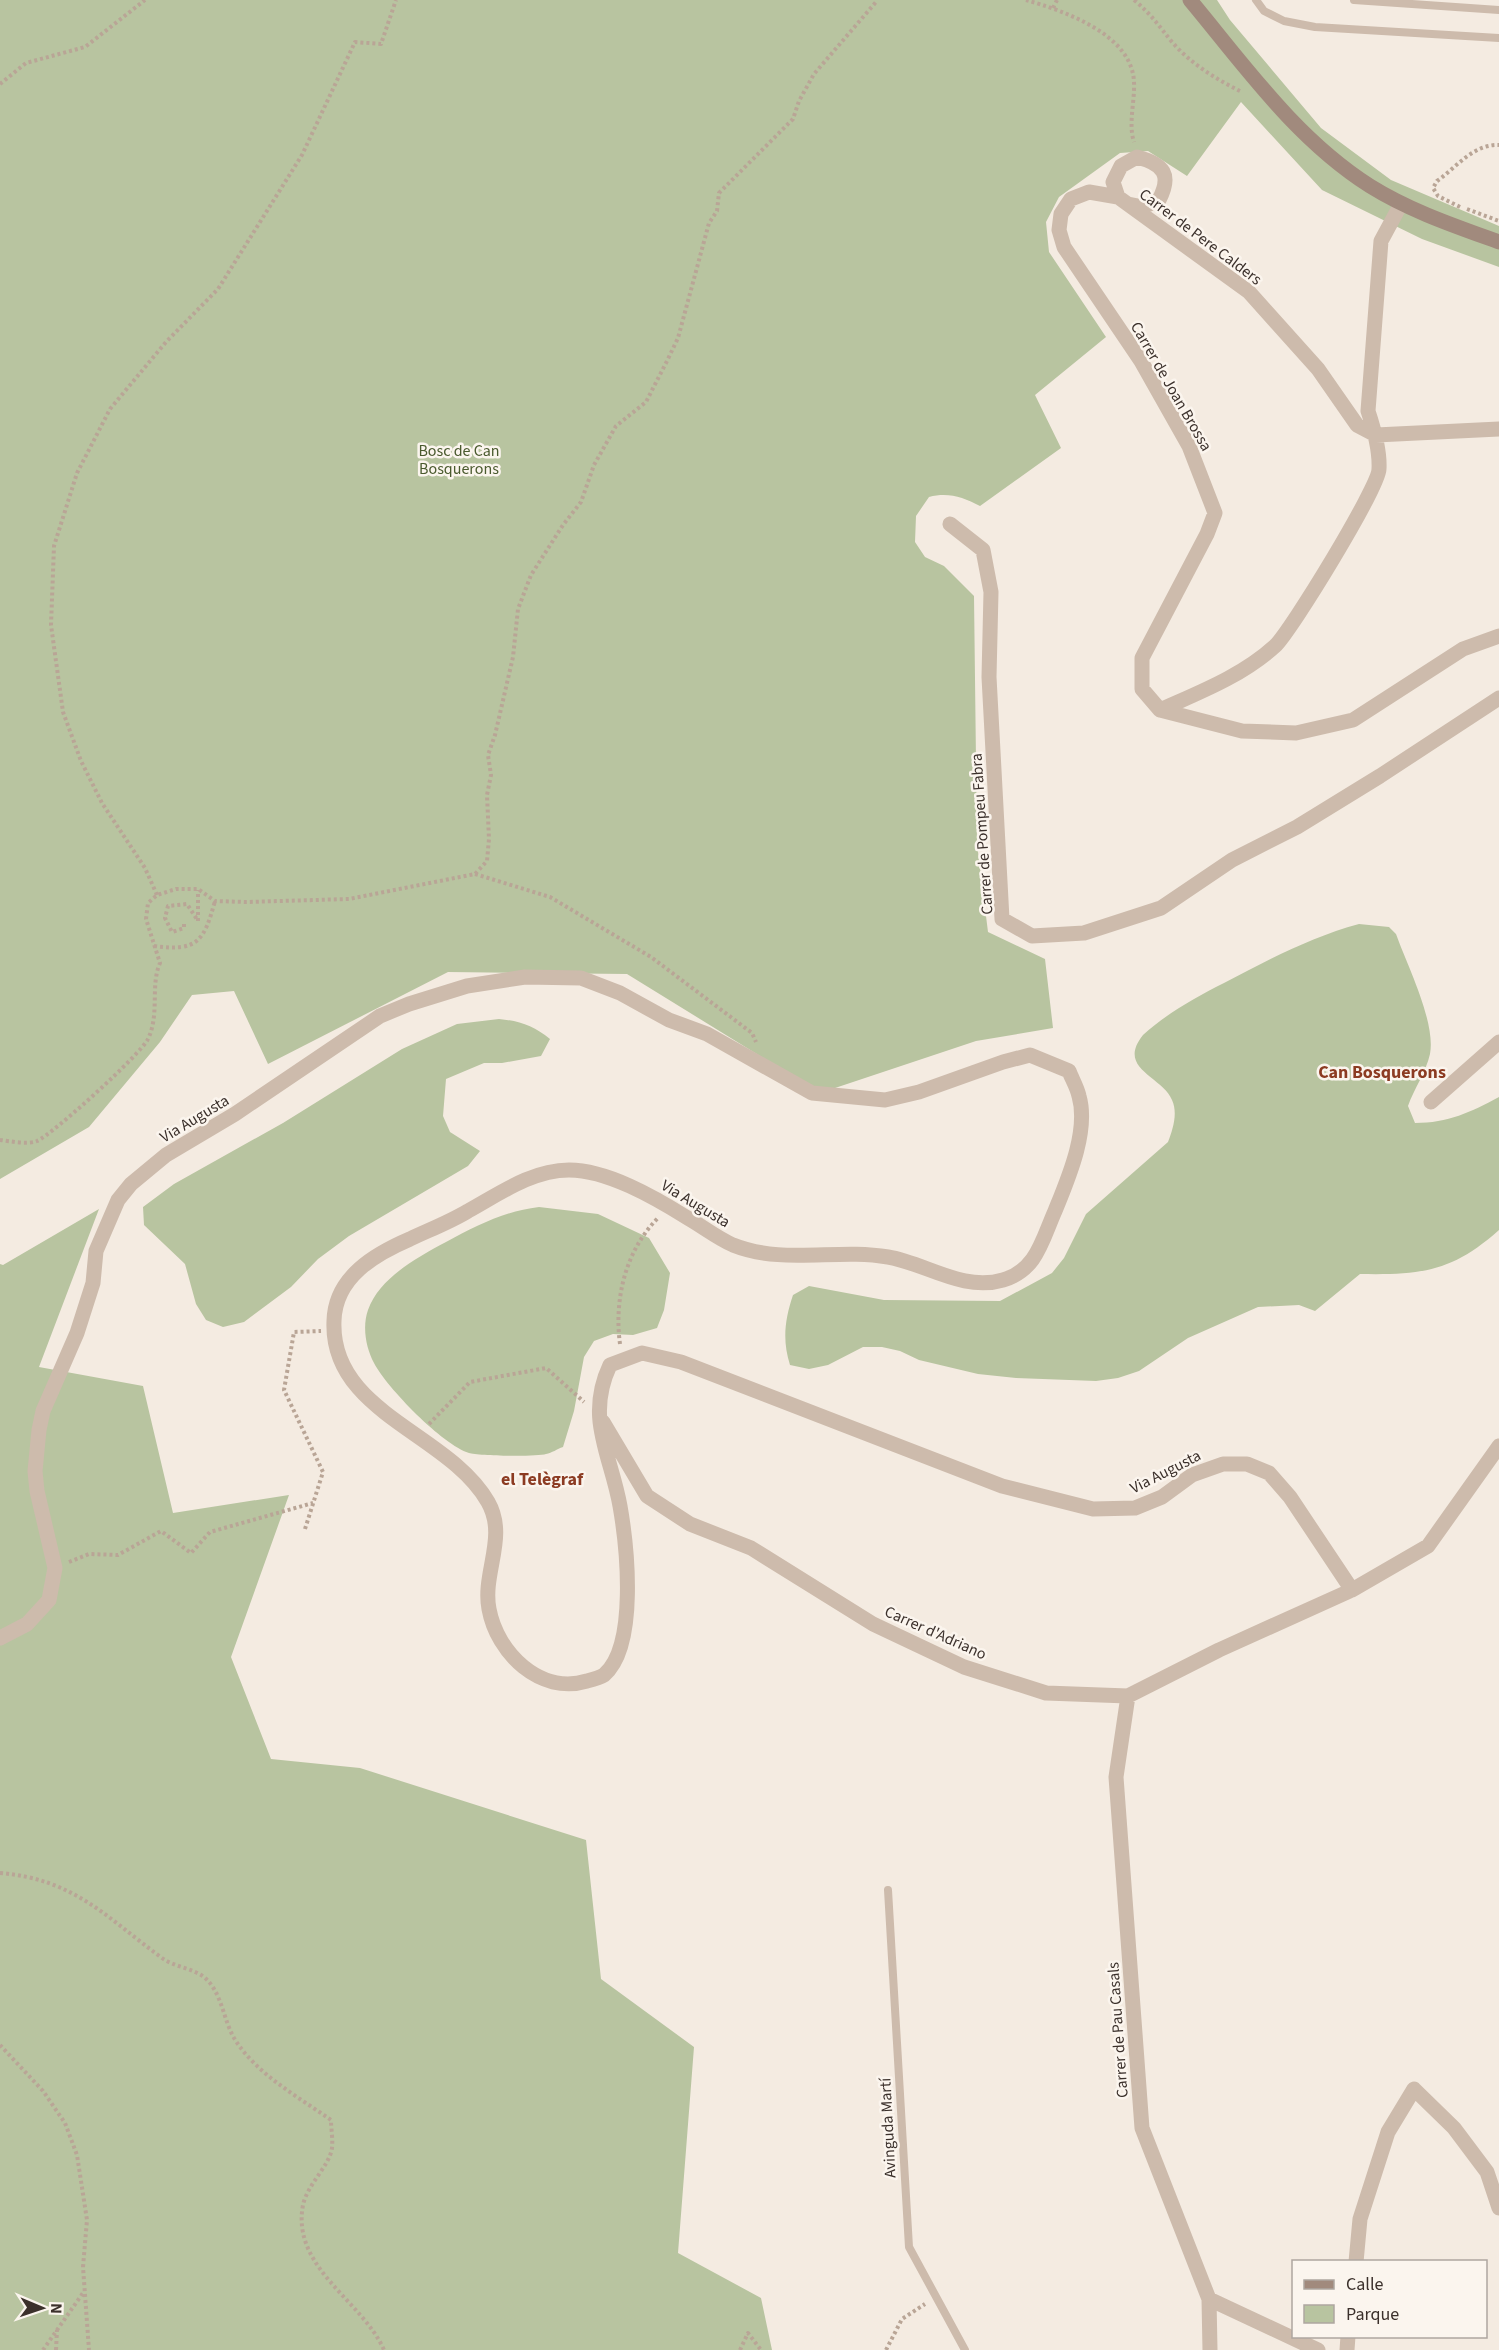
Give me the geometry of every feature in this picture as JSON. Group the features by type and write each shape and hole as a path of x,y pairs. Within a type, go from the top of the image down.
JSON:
{"street":[{"path":"1190,0 1296,127 1322,150 1370,186 1401,204 1499,243"},
{"path":"1138,157 1153,161 1164,172 1166,186 1159,200 1143,207 1122,200 1113,182 1121,166 1138,157"},
{"name":"Carrer de Pere Calders","path":"1061,214 1071,199 1089,192 1122,200 1249,292 1318,369 1357,425 1376,435"},
{"path":"1160,710 1236,675 1277,644 1344,542 1380,471 1376,435 1368,411 1381,241 1401,204"},
{"name":"Carrer de Joan Brossa","path":"1061,214 1059,230 1064,247 1141,361 1190,446 1215,513 1207,534 1142,658 1142,689 1160,710"},
{"path":"1376,435 1499,429"},
{"name":"Carrer de Pompeu Fabra","path":"950,524 983,550 991,592 989,677 1002,919 1032,936 1084,933 1161,908 1232,860 1297,827 1380,776 1499,698"},
{"path":"1160,710 1242,731 1296,733 1353,720 1463,649 1499,636"},
{"name":"Via Augusta","path":"0,1638 27,1624 49,1600 56,1568 37,1491 35,1471 43,1411 77,1333 93,1283 96,1251 118,1200 131,1184 166,1155 235,1114 380,1016 438,994 496,981 554,976 581,978 620,993 669,1020 707,1034 812,1093 850,1099 885,1100 919,1092 1002,1062 1030,1055 1069,1071 1081,1099 1080,1133 1062,1194 1036,1258 1017,1274 998,1282 953,1279 891,1257 798,1256 750,1251 729,1243 633,1187 582,1170 562,1170 539,1175 373,1256 358,1269 340,1293 334,1311 333,1331 341,1360 351,1378 369,1400 418,1436 473,1482 485,1497 494,1513 496,1549 488,1605 497,1638 518,1664 543,1678 573,1685 603,1676 622,1648 625,1619 621,1512 603,1451 600,1417 601,1383 610,1365 642,1353 681,1362 1002,1486 1093,1509 1135,1508 1162,1497 1192,1475 1223,1464 1247,1464 1269,1473 1290,1497 1352,1590"},
{"path":"1431,1102 1499,1042"},
{"name":"Carrer d'Adriano","path":"600,1417 647,1496 690,1524 751,1548 873,1624 964,1667 1046,1693 1128,1696 1219,1650 1352,1590 1428,1545 1499,1446"},
{"name":"Carrer de Pau Casals","path":"1128,1696 1116,1777 1142,2128 1209,2299 1210,2350"},
{"path":"1356,2260 1360,2219 1388,2132 1414,2089 1454,2128 1487,2172 1499,2208"},
{"path":"1209,2299 1292,2338"},
{"path":"1292,2338 1318,2350"}],"lane":[{"path":"1256,0 1264,11 1284,21 1316,27 1499,38"},
{"path":"1354,0 1499,10"},
{"name":"Avinguda Martí","path":"888,1890 909,2247 965,2350"}],"path":[{"path":"0,84 26,63 85,47 145,0"},
{"path":"157,895 145,868 102,804 81,761 63,712 51,625 54,546 77,473 110,409 166,342 218,289 302,155 355,42 381,44 396,0"},
{"path":"475,874 487,861 489,838 487,795 491,775 488,755 513,657 518,609 531,575 563,525 581,502 594,465 616,426 646,402 667,361 678,338 709,223 717,211 718,193 793,119 799,101 814,74 876,2 875,0"},
{"path":"1026,0 1074,15 1119,47 1131,63 1134,80 1132,138 1138,157"},
{"path":"1053,8 1057,0"},
{"path":"1134,0 1152,15 1173,43 1226,85 1252,97 1265,90"},
{"path":"1499,145 1488,144 1474,151 1437,181 1433,188 1438,196 1459,207 1499,221"},
{"path":"0,1140 35,1142 54,1130 118,1072 148,1039 156,1004 153,978 160,963 146,919 148,903 157,895 176,889 198,889 215,900 246,902 349,899 475,874 550,897 651,957 752,1033 768,1068"},
{"path":"184,924 184,928 172,932 165,918 168,906 187,904 198,921 198,889"},
{"path":"154,946 172,949 191,945 206,934 215,900"},
{"path":"622,1360 618,1304 626,1274 645,1231 669,1207"},
{"path":"305,1529 323,1472 284,1390 294,1332 333,1331"},
{"path":"418,1436 470,1382 546,1368 600,1417"},
{"path":"56,1568 89,1554 118,1555 161,1531 191,1553 210,1532 313,1503"},
{"path":"0,1873 25,1875 62,1887 95,1906 165,1960 204,1977 221,2002 233,2036 252,2061 331,2120 332,2150 303,2205 302,2230 314,2260 334,2287 376,2333 384,2350"},
{"path":"0,2045 43,2091 65,2123 77,2155 87,2220 83,2293 89,2350"},
{"path":"42,2350 83,2293"},
{"path":"886,2350 902,2319 935,2298"},
{"path":"56,2350 57,2329"},
{"path":"740,2350 748,2333 761,2350"}],"green space":[{"name":"Bosc de Can Bosquerons","path":"0,0 1217,0 1230,20 1321,128 1391,180 1499,226 1499,267 1422,239 1322,190 1241,102 1187,176 1148,151 1120,153 1059,197 1046,222 1049,252 1106,337 1035,395 1061,448 980,506 955,496 929,497 916,516 915,542 925,557 944,566 974,596 977,844 988,932 1045,959 1053,1028 976,1041 820,1093 627,974 448,972 268,1064 234,991 192,995 160,1042 89,1127 0,1179"},
{"path":"1359,924 1389,927 1396,934 1425,1010 1431,1041 1430,1054 1408,1106 1415,1123 1459,1116 1499,1097 1499,1230 1482,1244 1466,1255 1435,1268 1418,1272 1360,1274 1315,1311 1299,1305 1258,1307 1188,1338 1139,1371 1118,1378 1096,1381 978,1374 919,1360 900,1351 882,1347 863,1347 828,1365 809,1369 790,1365 785,1338 788,1313 793,1295 809,1286 884,1300 1000,1301 1052,1273 1064,1258 1086,1214 1168,1142 1172,1132 1175,1110 1172,1100 1167,1092 1138,1064 1135,1056 1136,1047 1143,1035 1182,1006 1257,966 1307,942"},
{"path":"499,1019 526,1025 550,1039 541,1056 502,1063 484,1063 446,1079 443,1116 450,1132 480,1151 468,1166 349,1236 318,1259 291,1287 244,1322 223,1327 206,1320 196,1304 185,1264 144,1225 143,1207 174,1184 283,1123 402,1049 457,1024"},
{"path":"539,1207 598,1214 649,1238 670,1273 664,1310 657,1328 633,1335 613,1334 594,1341 584,1357 574,1411 563,1447 531,1456 469,1453 458,1448 431,1428 381,1374 371,1357 367,1344 366,1317 373,1299 390,1278 424,1254 491,1220"},
{"path":"99,1209 39,1367 143,1386 173,1513 289,1495 231,1657 271,1759 360,1768 586,1840 601,1979 694,2047 678,2253 761,2298 772,2350 0,2350 0,1264 3,1265"}],"district":[{"name":"Can Bosquerons","path":"1382,1072"},
{"name":"el Telègraf","path":"542,1479"}]}
